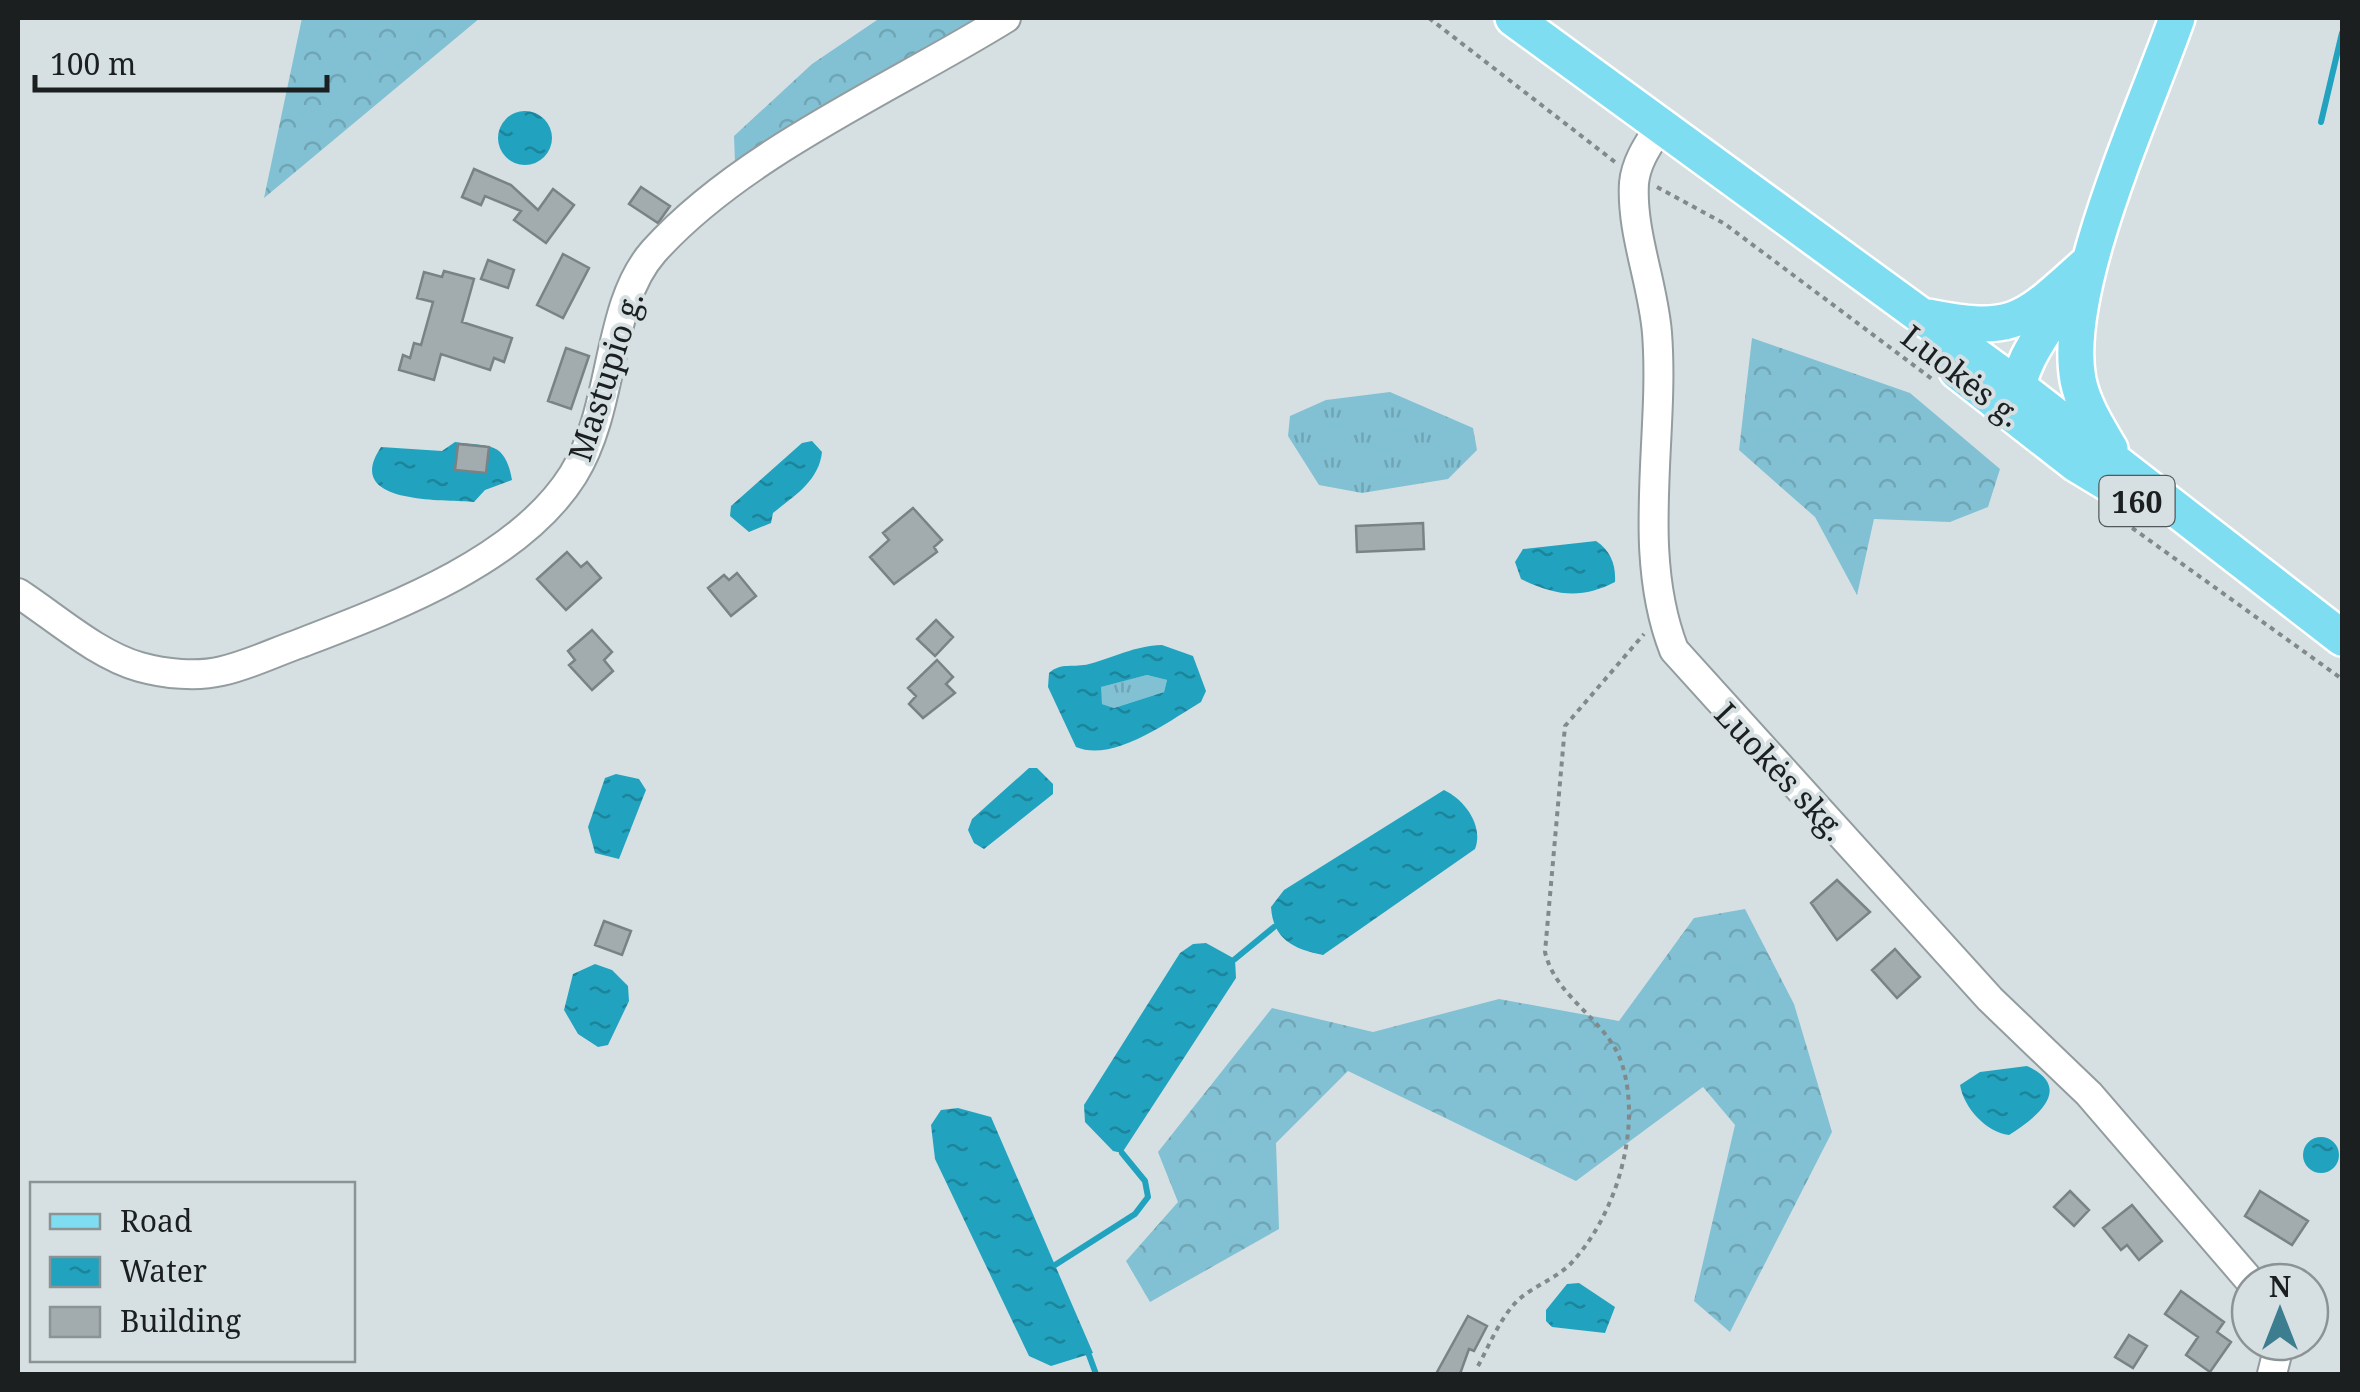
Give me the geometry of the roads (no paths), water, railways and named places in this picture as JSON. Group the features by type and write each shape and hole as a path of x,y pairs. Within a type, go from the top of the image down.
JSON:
{"main road":[{"name":"Luokės g.","path":"1513,18 1921,316 2076,464 2262,578"},
{"name":"160","path":"2118,463 2085,404 2078,382 2078,314 2089,262 2177,18"},
{"name":"Luokės g.","path":"1670,136 1768,223 2005,398 2118,463 2342,638"},
{"name":"160","path":"2005,398 2089,262"},
{"path":"1921,316 1969,326 2020,320 2089,262"},
{"name":"160","path":"2005,398 2052,364 2078,314"}],"street":[{"name":"Mastupio g.","path":"18,593 120,659 141,668 188,674 222,671 369,617 494,554 541,515 574,474 602,406 624,296 653,252 692,215 798,138 1006,18"},
{"name":"Luokės skg.","path":"1670,136 1635,176 1636,214 1657,331 1660,420 1652,506 1663,611 1674,650 1990,999 2089,1094 2233,1262"}],"water":[{"path":"525,111 544,119 552,138 544,157 525,165 506,157 498,138 506,119"},
{"path":"812,441 822,452 816,471 804,487 773,513 771,523 749,532 730,516 731,506 802,443"},
{"path":"455,442 500,452 512,480 485,490 474,502 401,495 374,480 372,466 381,447 442,451"},
{"path":"1596,541 1611,559 1615,582 1590,591 1568,593 1521,579 1515,562 1523,549"},
{"path":"1162,645 1193,656 1206,691 1201,702 1123,745 1091,750 1076,747 1048,687 1049,673","holes":["1147,675 1167,680 1164,692 1114,708 1102,704 1101,687"]},
{"path":"1029,768 1037,768 1053,784 1053,794 984,849 974,843 968,830 972,819"},
{"path":"616,774 639,779 646,790 619,859 595,853 588,827 605,778"},
{"path":"1444,790 1471,815 1477,831 1475,849 1323,955 1294,946 1280,935 1271,907 1284,890"},
{"path":"1206,943 1235,959 1236,978 1122,1153 1113,1151 1085,1122 1084,1105 1180,953 1193,944"},
{"path":"595,964 612,970 628,986 629,1001 608,1045 598,1047 578,1034 564,1010 573,974"},
{"path":"2027,1066 2041,1075 2050,1093 2030,1120 2009,1135 2000,1133 1971,1110 1960,1085 1980,1072"},
{"path":"958,1108 991,1117 1093,1353 1051,1366 1029,1356 935,1159 931,1125 941,1110"},
{"path":"2321,1137 2333,1143 2339,1155 2333,1167 2321,1173 2309,1167 2303,1155 2309,1143"},
{"path":"1579,1283 1615,1307 1605,1333 1552,1327 1546,1321 1546,1310 1567,1284"}],"waterway":[{"path":"2321,122 2342,33"},
{"path":"1235,959 1274,927"},
{"path":"1055,1265 1135,1214 1148,1197 1145,1181 1122,1153"},
{"path":"1089,1355 1096,1374"}]}
